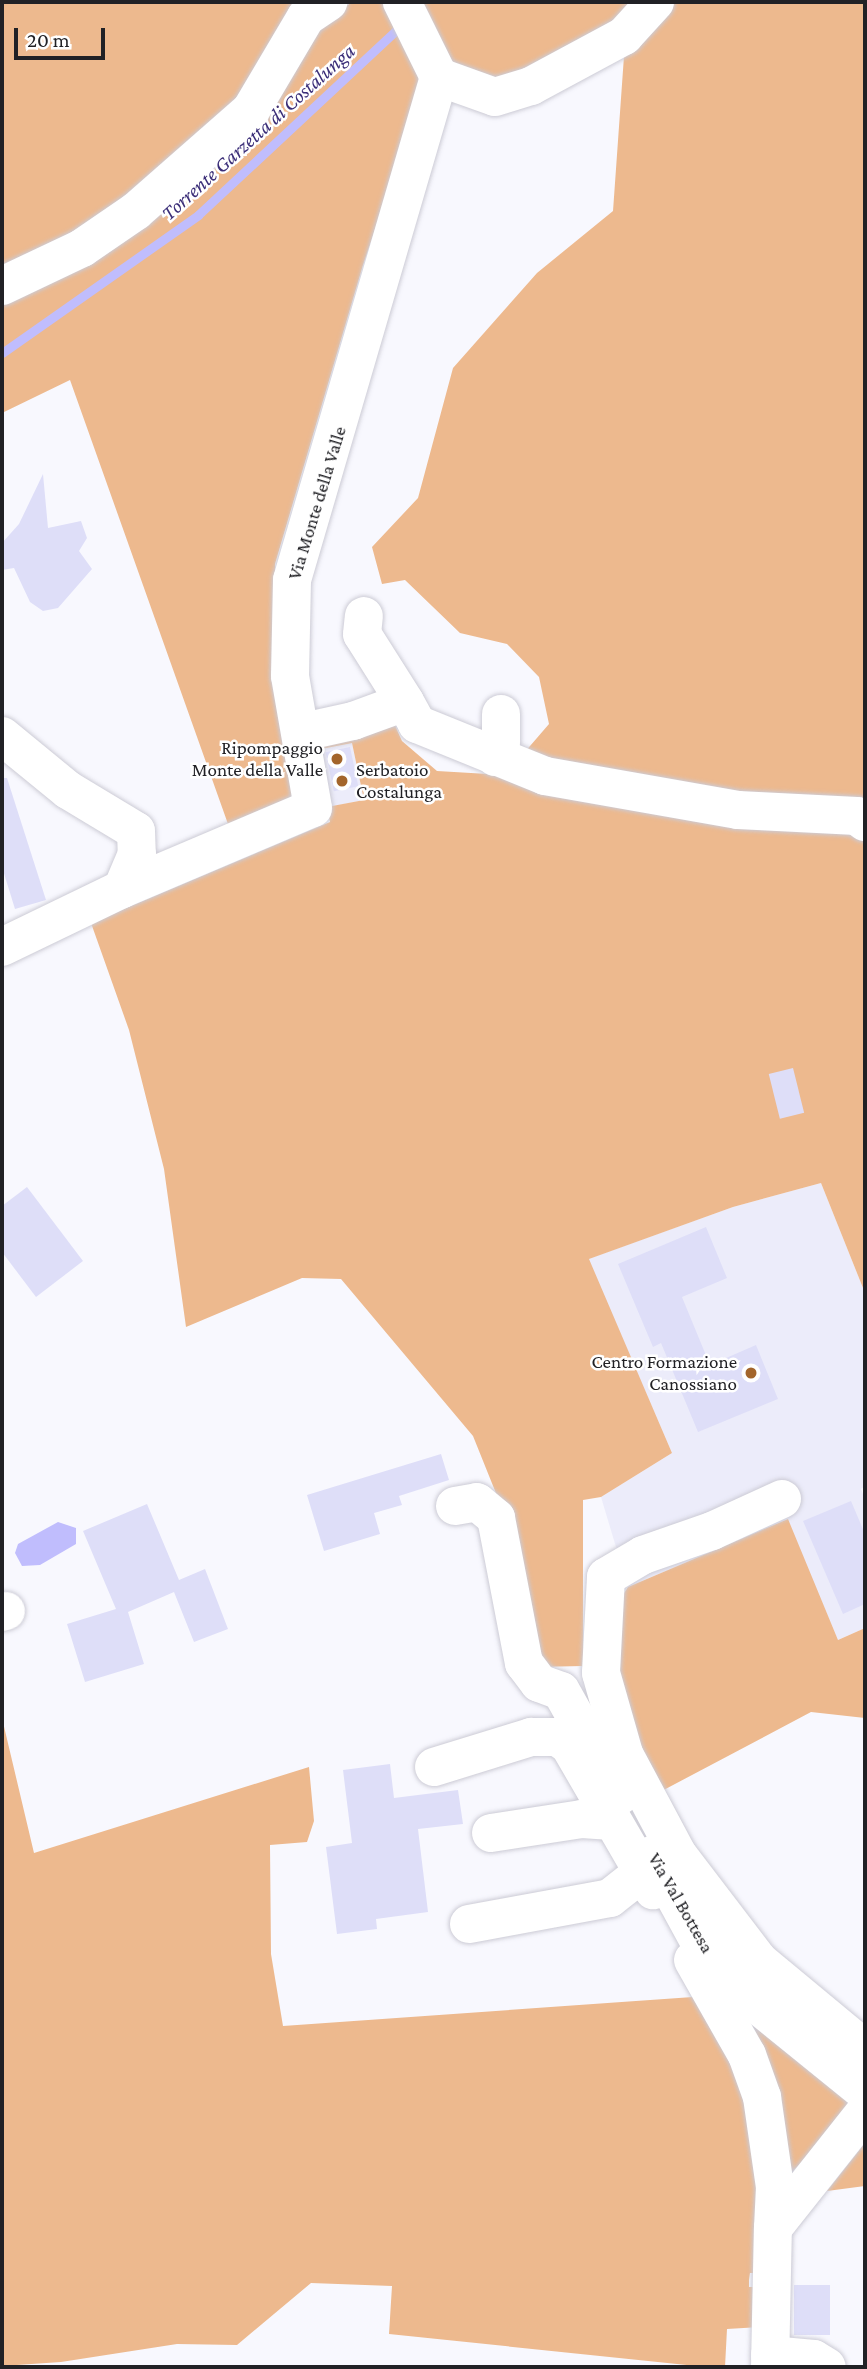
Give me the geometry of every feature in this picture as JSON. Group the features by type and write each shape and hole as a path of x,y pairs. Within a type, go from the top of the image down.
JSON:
{"street":[{"path":"2,286 82,248 136,211 251,110 306,18 328,2"},
{"path":"408,12 439,77 495,97 531,86 624,36 655,2"},
{"name":"Via Monte della Valle","path":"2,947 122,889 324,804 290,677 292,580 439,77"},
{"path":"364,616 362,634 417,723 495,757 545,776 640,794 738,810 857,816 865,822"},
{"path":"303,732 353,721 405,702"},
{"path":"495,757 501,741 501,714"},
{"path":"2,736 68,790 136,831 137,854 122,889"},
{"path":"782,1499 712,1531 643,1555 606,1577 601,1673 624,1754 678,1855 759,1961 865,2049"},
{"name":"Via Val Bottesa","path":"455,1506 477,1502 496,1518 524,1663 539,1683 561,1691 701,1945 755,2003 865,2092"},
{"path":"433,1767 531,1737 557,1737 569,1745 751,2066 762,2097 773,2175 770,2361 814,2359 827,2367"},
{"path":"491,1833 582,1819 612,1821"},
{"path":"469,1924 610,1898 627,1889 643,1872"},
{"path":"773,2228 865,2112"}],"shaded area":[{"path":"2,2 313,2 266,68 129,206 2,278"},
{"path":"352,2 384,2 424,84 363,265 275,564 275,658 303,801 228,824 70,380 2,413 2,300 90,262 182,199 261,126 315,29"},
{"path":"421,2 865,2 865,1293 821,1183 733,1207 589,1259 672,1453 601,1497 583,1500 583,1666 536,1667 516,1543 473,1436 341,1279 302,1278 186,1327 164,1169 129,1030 91,923 330,822 327,807 364,800 352,743 316,750 389,712 402,741 437,771 505,775 549,724 539,677 507,644 460,633 405,580 382,584 372,547 418,498 453,368 537,273 613,211 624,56 485,84 450,63"},
{"path":"352,743 364,800 328,807 316,751"},
{"name":"Centro Formazione Canossiano","path":"821,1183 865,1293 865,1486 861,1489 865,1499 865,1628 838,1640 787,1520 628,1587 601,1497 672,1453 588,1259 733,1207"},
{"path":"788,1519 838,1640 865,1628 865,1718 811,1712 658,1793 618,1693 617,1604 628,1587"},
{"path":"2,1718 34,1853 309,1767 314,1821 307,1842 270,1845 271,1954 283,2026 707,1996 741,2067 761,2177 759,2273 750,2273 749,2280 749,2287 761,2287 760,2327 727,2329 725,2367 706,2367 389,2334 392,2286 311,2283 237,2345 177,2344 61,2362 2,2366"},
{"path":"717,1981 851,2100 812,2153 786,2177"},
{"path":"865,2143 865,2186 827,2191"}],"water":[{"path":"58,1522 76,1528 76,1544 40,1565 22,1566 15,1553 18,1544"}],"building":[{"path":"43,474 48,528 81,521 87,538 79,551 92,569 58,608 43,611 30,602 14,568 2,570 2,543 19,524"},
{"path":"350,747 358,786 334,791 326,752"},
{"path":"2,778 7,778 46,900 15,909 2,867"},
{"path":"793,1068 804,1113 780,1119 769,1074"},
{"path":"27,1187 83,1261 36,1297 2,1252 2,1206"},
{"path":"706,1227 727,1278 682,1297 710,1365 756,1345 778,1399 698,1432 661,1343 653,1347 618,1264"},
{"path":"441,1454 449,1480 399,1496 402,1505 374,1513 380,1534 324,1551 307,1495"},
{"path":"851,1501 865,1534 865,1604 843,1614 803,1521"},
{"path":"147,1504 179,1580 205,1569 228,1629 194,1642 174,1592 128,1612 144,1664 85,1682 67,1624 116,1609 83,1531"},
{"path":"390,1764 394,1798 458,1790 463,1824 418,1829 428,1912 376,1919 377,1929 337,1934 326,1847 352,1843 343,1770"},
{"path":"794,2285 830,2285 830,2335 794,2335"}],"waterway":[{"name":"Torrente Garzetta di Costalunga","path":"2,353 198,215 403,24"}],"place":[{"name":"Ripompaggio Monte della Valle","path":"337,759"},
{"name":"Serbatoio Costalunga","path":"342,781"},
{"name":"Centro Formazione Canossiano","path":"751,1373"}]}
